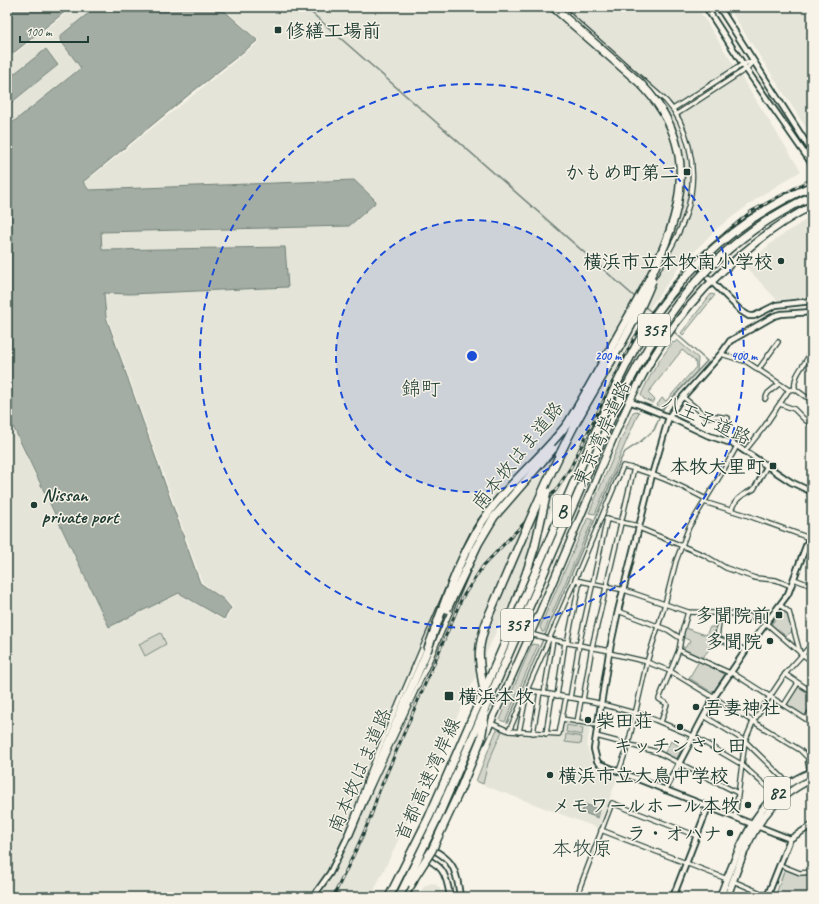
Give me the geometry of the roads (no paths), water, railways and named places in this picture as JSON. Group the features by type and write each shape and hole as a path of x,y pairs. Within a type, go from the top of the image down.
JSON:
{"highway":[{"name":"南本牧はま道路","path":"350,834 387,742 427,651 483,535 501,507 543,461 564,433 636,308 666,248 678,213 682,190 681,159 672,128 659,104 646,86 554,7"},
{"name":"南本牧はま道路","path":"427,651 460,565 479,526 506,490 542,455 560,434 576,410 646,286 670,234 680,198 681,175 676,144 671,129 651,94 633,76 554,7"},
{"name":"首都高速湾岸線","path":"390,897 429,817 611,396 634,350 658,311 685,277 702,259 739,228 778,203 812,187"},
{"name":"首都高速湾岸線","path":"402,897 631,376 655,335 679,300 727,250 766,221 812,196"},
{"path":"402,897 432,850 460,790 483,732 486,708 478,657 480,642 489,614 565,445 636,317 649,291 666,248"},
{"path":"505,643 513,609 535,546 544,500 551,479 569,434 600,366"}],"main road":[{"name":"東京湾岸道路","path":"390,897 405,875 421,843 616,395 639,352 678,298 726,248 749,227 812,187"},
{"name":"東京湾岸道路","path":"402,897 427,859 491,723 630,401 651,360 689,307 736,259 785,221 812,206"},
{"name":"82","path":"720,897 730,880 763,807 775,794 789,784 812,774"},
{"name":"82","path":"754,825 778,800 812,774"},
{"name":"82","path":"727,897 730,880"}],"street":[{"path":"350,834 377,754 462,555 476,527 487,511 561,441 681,228 691,199 693,170 687,140 677,114 656,91 560,7"},
{"path":"706,7 773,109 812,164"},
{"path":"719,7 811,149"},
{"path":"673,109 743,64 754,61"},
{"path":"677,114 746,69 754,61"},
{"path":"802,150 812,170"},
{"path":"749,227 766,212 807,188 812,181"},
{"path":"702,272 741,310 750,316 754,316 776,305 812,302"},
{"path":"790,839 665,790 597,761 594,748 618,611 652,474 669,417 683,397 733,338 780,314 812,312"},
{"path":"758,370 778,342"},
{"path":"794,389 799,370 808,358 812,343"},
{"path":"721,354 747,362 788,390 794,389 812,399"},
{"path":"765,399 768,393 779,384"},
{"path":"745,451 764,427 788,390"},
{"name":"八王子道路","path":"616,395 707,435 737,446 791,482 812,492"},
{"path":"683,397 707,417 716,416 728,418"},
{"path":"780,404 794,409 812,425"},
{"path":"619,771 628,745 647,662 659,627 676,561 683,546 689,526 737,446"},
{"path":"509,731 551,640 623,466 646,471 675,484 705,501 811,538"},
{"path":"731,510 738,499 754,489 767,466"},
{"path":"577,722 592,647 634,468"},
{"path":"350,834 428,664 496,504"},
{"path":"602,518 639,527 704,555 726,568 755,578 776,580 791,586"},
{"path":"491,723 509,731 559,734 607,519"},
{"path":"665,790 714,697 746,650 788,594 811,538 812,530"},
{"path":"794,579 812,586"},
{"path":"576,580 624,590 688,612 739,614 757,618 767,624 801,654 812,661"},
{"path":"557,696 566,642 580,581"},
{"path":"780,606 789,612 801,654"},
{"path":"618,611 668,630 680,638"},
{"path":"660,722 667,704 659,699 679,650 680,638 688,612"},
{"path":"720,614 717,638 746,650"},
{"path":"515,630 551,640 592,647 647,662 670,671 800,750 808,758"},
{"path":"533,733 542,693 551,640"},
{"path":"735,818 745,741 753,722 785,674 801,654 812,644"},
{"path":"679,650 731,673 771,696 812,723"},
{"path":"785,674 812,692"},
{"path":"784,705 798,684"},
{"path":"527,690 582,700 635,713 660,722 693,736 741,764 775,794"},
{"path":"519,732 527,690"},
{"path":"546,734 552,695"},
{"path":"806,719 812,709"},
{"path":"704,716 745,741 789,784"},
{"path":"562,719 598,725"},
{"path":"596,736 657,752 678,764 738,793"},
{"path":"812,753 807,761 812,774"},
{"path":"578,897 580,886 612,803 697,836"},
{"path":"674,897 708,807"},
{"path":"601,830 768,896 790,839 812,825"},
{"name":"南本牧はま道路","path":"313,897 330,873 350,834"},
{"path":"421,843 447,858 455,869 460,897"},
{"path":"416,853 440,867 444,872 450,897"},
{"path":"780,865 800,873 812,872"},
{"path":"615,897 626,897"}],"waterway":[{"path":"305,7 636,298"},
{"path":"644,306 654,314"},
{"path":"507,723 621,459 625,452 654,430 664,407 707,361 673,331"}],"railway":[{"path":"333,897 366,828 380,789 462,598 483,566 556,490 571,467 633,340 649,316 688,266 730,229 752,211 812,179"}],"place":[{"name":"修繕工場前","path":"278,30"},
{"name":"かもめ町第二","path":"687,172"},
{"name":"横浜市立本牧南小学校","path":"781,261"},
{"name":"本牧大里町","path":"773,466"},
{"name":"Nissan private port","path":"34,505"},
{"name":"多聞院前","path":"779,615"},
{"name":"多聞院","path":"770,641"},
{"name":"横浜本牧","path":"449,696"},
{"name":"吾妻神社","path":"696,707"},
{"name":"柴田荘","path":"588,720"},
{"name":"キッチンさし田","path":"680,727"},
{"name":"横浜市立大鳥中学校","path":"550,775"},
{"name":"メモワールホール本牧","path":"748,805"},
{"name":"ラ・オハナ","path":"730,833"}],"district":[{"name":"錦町","path":"421,388"},
{"name":"本牧原","path":"582,848"}]}
